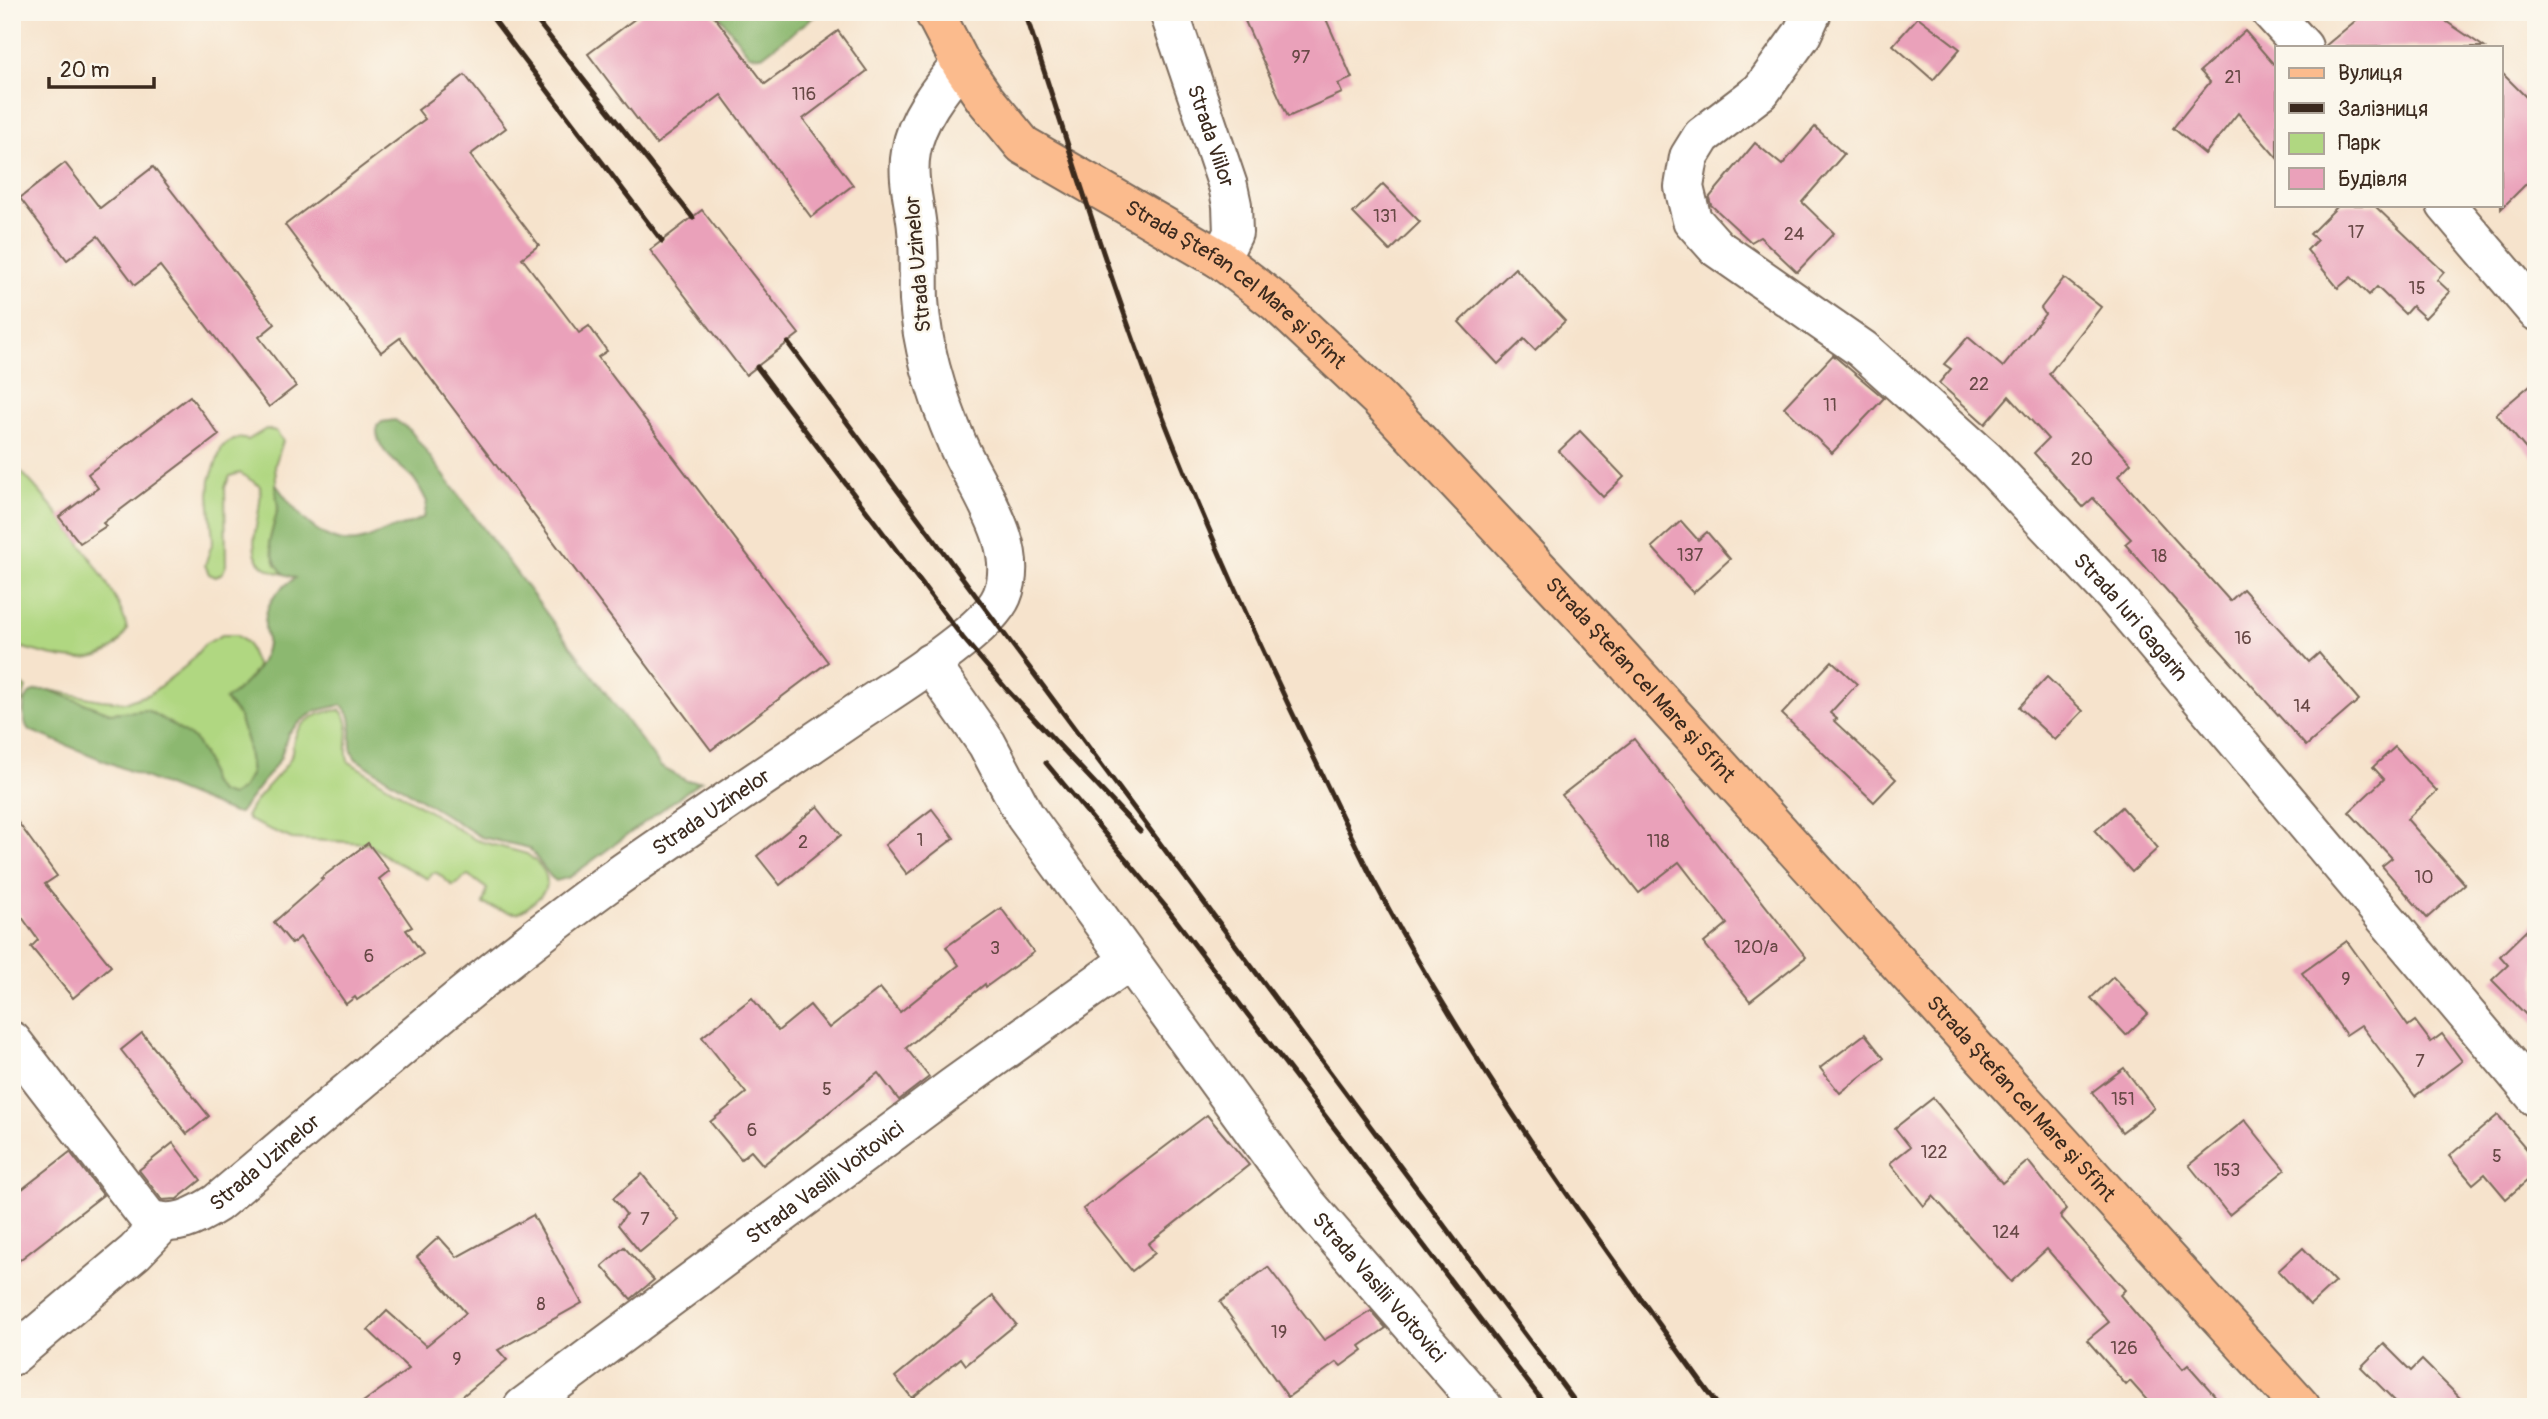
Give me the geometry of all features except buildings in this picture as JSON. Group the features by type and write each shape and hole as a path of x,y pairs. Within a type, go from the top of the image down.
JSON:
{"main road":[{"name":"Strada Ştefan cel Mare şi Sfînt","path":"934,12 961,64 1023,145 1220,260 1277,303 1323,344 1398,419 1598,632 2301,1407"}],"street":[{"name":"Strada Viilor","path":"1169,12 1232,205 1233,233 1220,260"},
{"name":"Strada Iuri Gagarin","path":"1812,12 1802,34 1761,91 1702,136 1689,157 1684,187 1692,220 1717,248 1862,349 1986,460 2113,594 2536,1097"},
{"path":"2271,12 2302,46"},
{"name":"Strada Uzinelor","path":"162,1224 181,1222 217,1203 470,990 610,882 930,663 989,615 1000,601 1007,575 1007,559 998,527 956,441 923,334 919,302 918,232 909,174 916,131 961,64"},
{"path":"2447,206 2536,311"},
{"name":"Strada Vasilii Voitovici","path":"930,663 987,744 1025,816 1306,1203 1483,1407"},
{"name":"Strada Vasilii Voitovici","path":"523,1407 953,1087 1130,960"},
{"path":"12,1041 135,1203 149,1219 162,1224 135,1252 12,1356"}],"green space":[{"path":"820,12 762,56 749,55 718,14"},
{"path":"395,420 410,430 661,767 687,781 701,781 570,877 556,881 529,848 481,837 356,759 351,746 350,717 341,705 316,711 288,734 280,759 239,813 233,813 29,730 27,726 24,716 26,700 28,695 38,690 49,690 110,713 147,710 195,740 207,762 211,782 219,792 231,796 242,789 251,773 247,742 239,716 225,700 257,669 267,644 265,619 269,605 277,593 295,578 284,574 276,564 269,543 278,508 275,483 291,505 311,525 335,539 348,542 362,540 424,517 427,502 419,487 383,449 377,435 377,426 382,422"},
{"path":"266,429 276,431 283,441 275,465 278,508 269,543 276,564 284,574 268,569 259,561 254,539 260,486 240,473 230,476 225,487 226,565 223,572 216,577 209,574 205,565 213,541 210,480 222,447 239,438 248,440"},
{"path":"12,463 61,517 97,567 122,613 127,630 117,645 105,654 75,659 12,645"},
{"path":"222,635 236,635 247,643 257,667 244,686 225,700 239,716 247,742 251,773 242,789 231,797 219,792 211,782 203,753 171,724 147,710 110,713 49,690 126,702 150,694 187,665 204,645"},
{"path":"12,682 26,687 15,725 12,724"},
{"path":"340,710 348,727 348,761 476,840 527,854 544,871 547,883 541,895 520,912 507,912 483,904 487,889 468,875 453,886 437,873 432,873 428,879 367,843 292,839 250,821 246,817 251,808 290,759 295,737 302,725 319,714"}],"railway":[{"path":"488,12 662,241"},
{"path":"530,12 693,218"},
{"path":"1025,12 1113,282 1164,420 1247,616 1370,874 1408,944 1491,1080 1580,1213 1719,1407"},
{"path":"788,343 1579,1407"},
{"path":"757,367 963,638 1009,692 1140,831"},
{"path":"1046,763 1165,906 1547,1407"}]}
